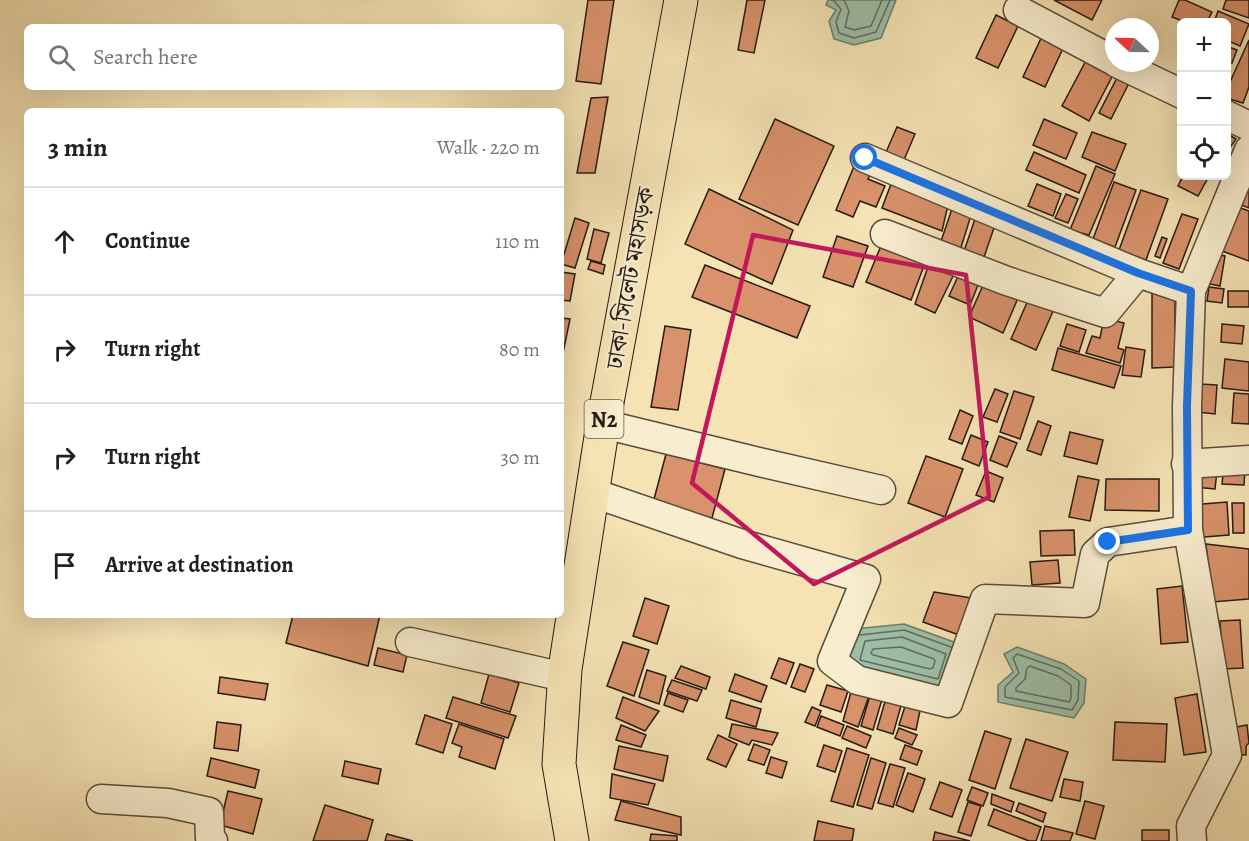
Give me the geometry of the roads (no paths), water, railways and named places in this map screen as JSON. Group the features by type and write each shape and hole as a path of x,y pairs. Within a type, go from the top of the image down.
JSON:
{"highway":[{"name":"ঢাকা-সিলেট মহাসড়ক","path":"572,841 559,764 564,677 603,424 681,0"}],"street":[{"path":"1018,10 1105,56"},
{"path":"1137,72 1177,92"},
{"path":"1231,117 1249,126"},
{"path":"1192,841 1191,826 1227,755 1188,530 1186,464 1191,291 1249,150"},
{"path":"865,158 1138,273 1191,291"},
{"path":"885,234 1007,281 1105,313 1138,273"},
{"path":"603,424 881,490"},
{"path":"1186,464 1249,460"},
{"path":"592,493 742,544 866,579 832,661 857,680 948,703 985,599 1085,603 1095,554 1108,542 1188,530"},
{"path":"410,642 564,677"},
{"path":"101,799 168,803 209,812 210,838 213,841"}],"water":[{"path":"828,0 896,0 881,38 854,45 834,39 829,21 836,10 826,5"},
{"path":"904,624 965,646 947,696 845,664 854,629"},
{"path":"1017,647 1064,664 1086,679 1084,703 1074,718 998,702 998,685 1013,672 1004,654"}]}
